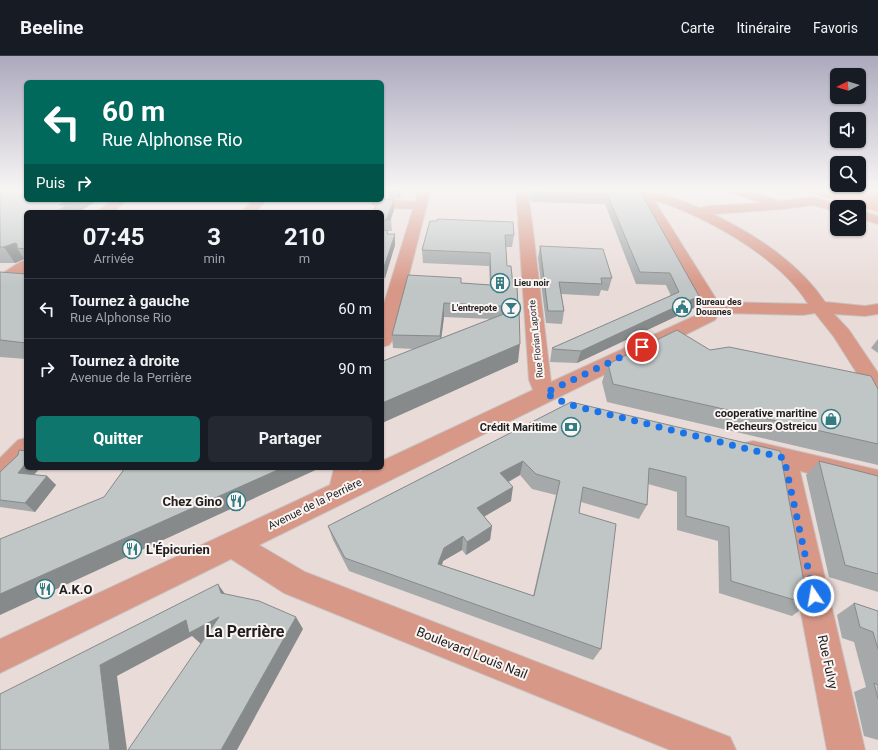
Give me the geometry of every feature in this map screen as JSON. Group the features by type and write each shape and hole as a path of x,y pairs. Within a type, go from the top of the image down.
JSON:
{"street":[{"path":"384,328 390,287 405,236 412,221"},
{"name":"Rue Florian Laporte","path":"525,221 539,380 556,399"},
{"path":"662,221 718,307 803,310 818,307 874,313"},
{"path":"718,221 763,249 793,276 813,297 818,307 842,334 878,389"},
{"path":"0,282 24,266"},
{"name":"Avenue de la Perrière","path":"384,465 556,399 709,316 718,307"},
{"path":"730,444 878,481"},
{"path":"0,474 24,449"},
{"name":"Rue Fulvy","path":"784,458 846,750"},
{"name":"Avenue de la Perrière","path":"0,656 232,544 344,480 370,470"},
{"name":"Boulevard Louis Nail","path":"232,544 294,583 717,750"}],"shaded area":[{"path":"0,221 24,221 24,470 384,470 384,221 830,221 830,236 866,236 866,221 878,221 878,750 0,750"}],"building":[{"path":"0,221 24,221 24,249 17,248 17,244 15,243 0,247"},
{"path":"430,221 513,222 514,235 505,235 507,266 511,266 513,286 517,286 518,307 444,303 440,336 392,335 408,275 461,278 461,283 491,285 490,253 422,250"},
{"path":"619,221 657,221 699,296 581,351 552,348 679,292 670,273 640,272"},
{"path":"384,230 388,231 387,234 395,234 384,267"},
{"path":"540,246 603,249 612,278 601,278 602,284 559,282 564,311 548,311"},
{"path":"0,272 24,274 24,343 0,340"},
{"path":"519,308 520,344 384,402 384,361"},
{"path":"677,330 710,350 729,347 871,376 878,389 878,444 613,384 608,364"},
{"path":"571,402 780,451 808,604 731,581 729,527 686,516 686,477 649,468 647,505 583,487 579,513 616,524 601,649 345,558 328,526","holes":["523,461 536,474 560,481 534,596 438,564 444,548 463,536 467,542 492,526 477,508 513,487 500,473"]},
{"path":"19,450 24,451 24,466 18,473 47,476 25,503 0,500 0,472 18,455"},
{"path":"819,461 878,476 878,574 845,565"},
{"path":"124,470 278,470 0,594 0,539 104,497"},
{"path":"218,584 221,593 259,601 296,617 221,750 128,750 219,617 189,633 186,620 100,665 110,750 0,750 0,694"},
{"path":"854,603 878,611 878,649 873,632 860,627"},
{"path":"874,683 878,685 878,699"}],"place":[{"name":"Lieu noir","path":"500,283"},
{"name":"Bureau des Douanes","path":"682,307"},
{"name":"L'entrepote","path":"511,308"},
{"name":"cooperative maritine Pecheurs Ostreicu","path":"831,419"},
{"name":"Crédit Maritime","path":"571,427"},
{"name":"Chez Gino","path":"236,501"},
{"name":"L'Épicurien","path":"132,549"},
{"name":"A.K.O","path":"45,589"}],"district":[{"name":"La Perrière","path":"245,631"}],"route":[{"path":"642,347 545,393 567,404 784,458 814,596"}]}
